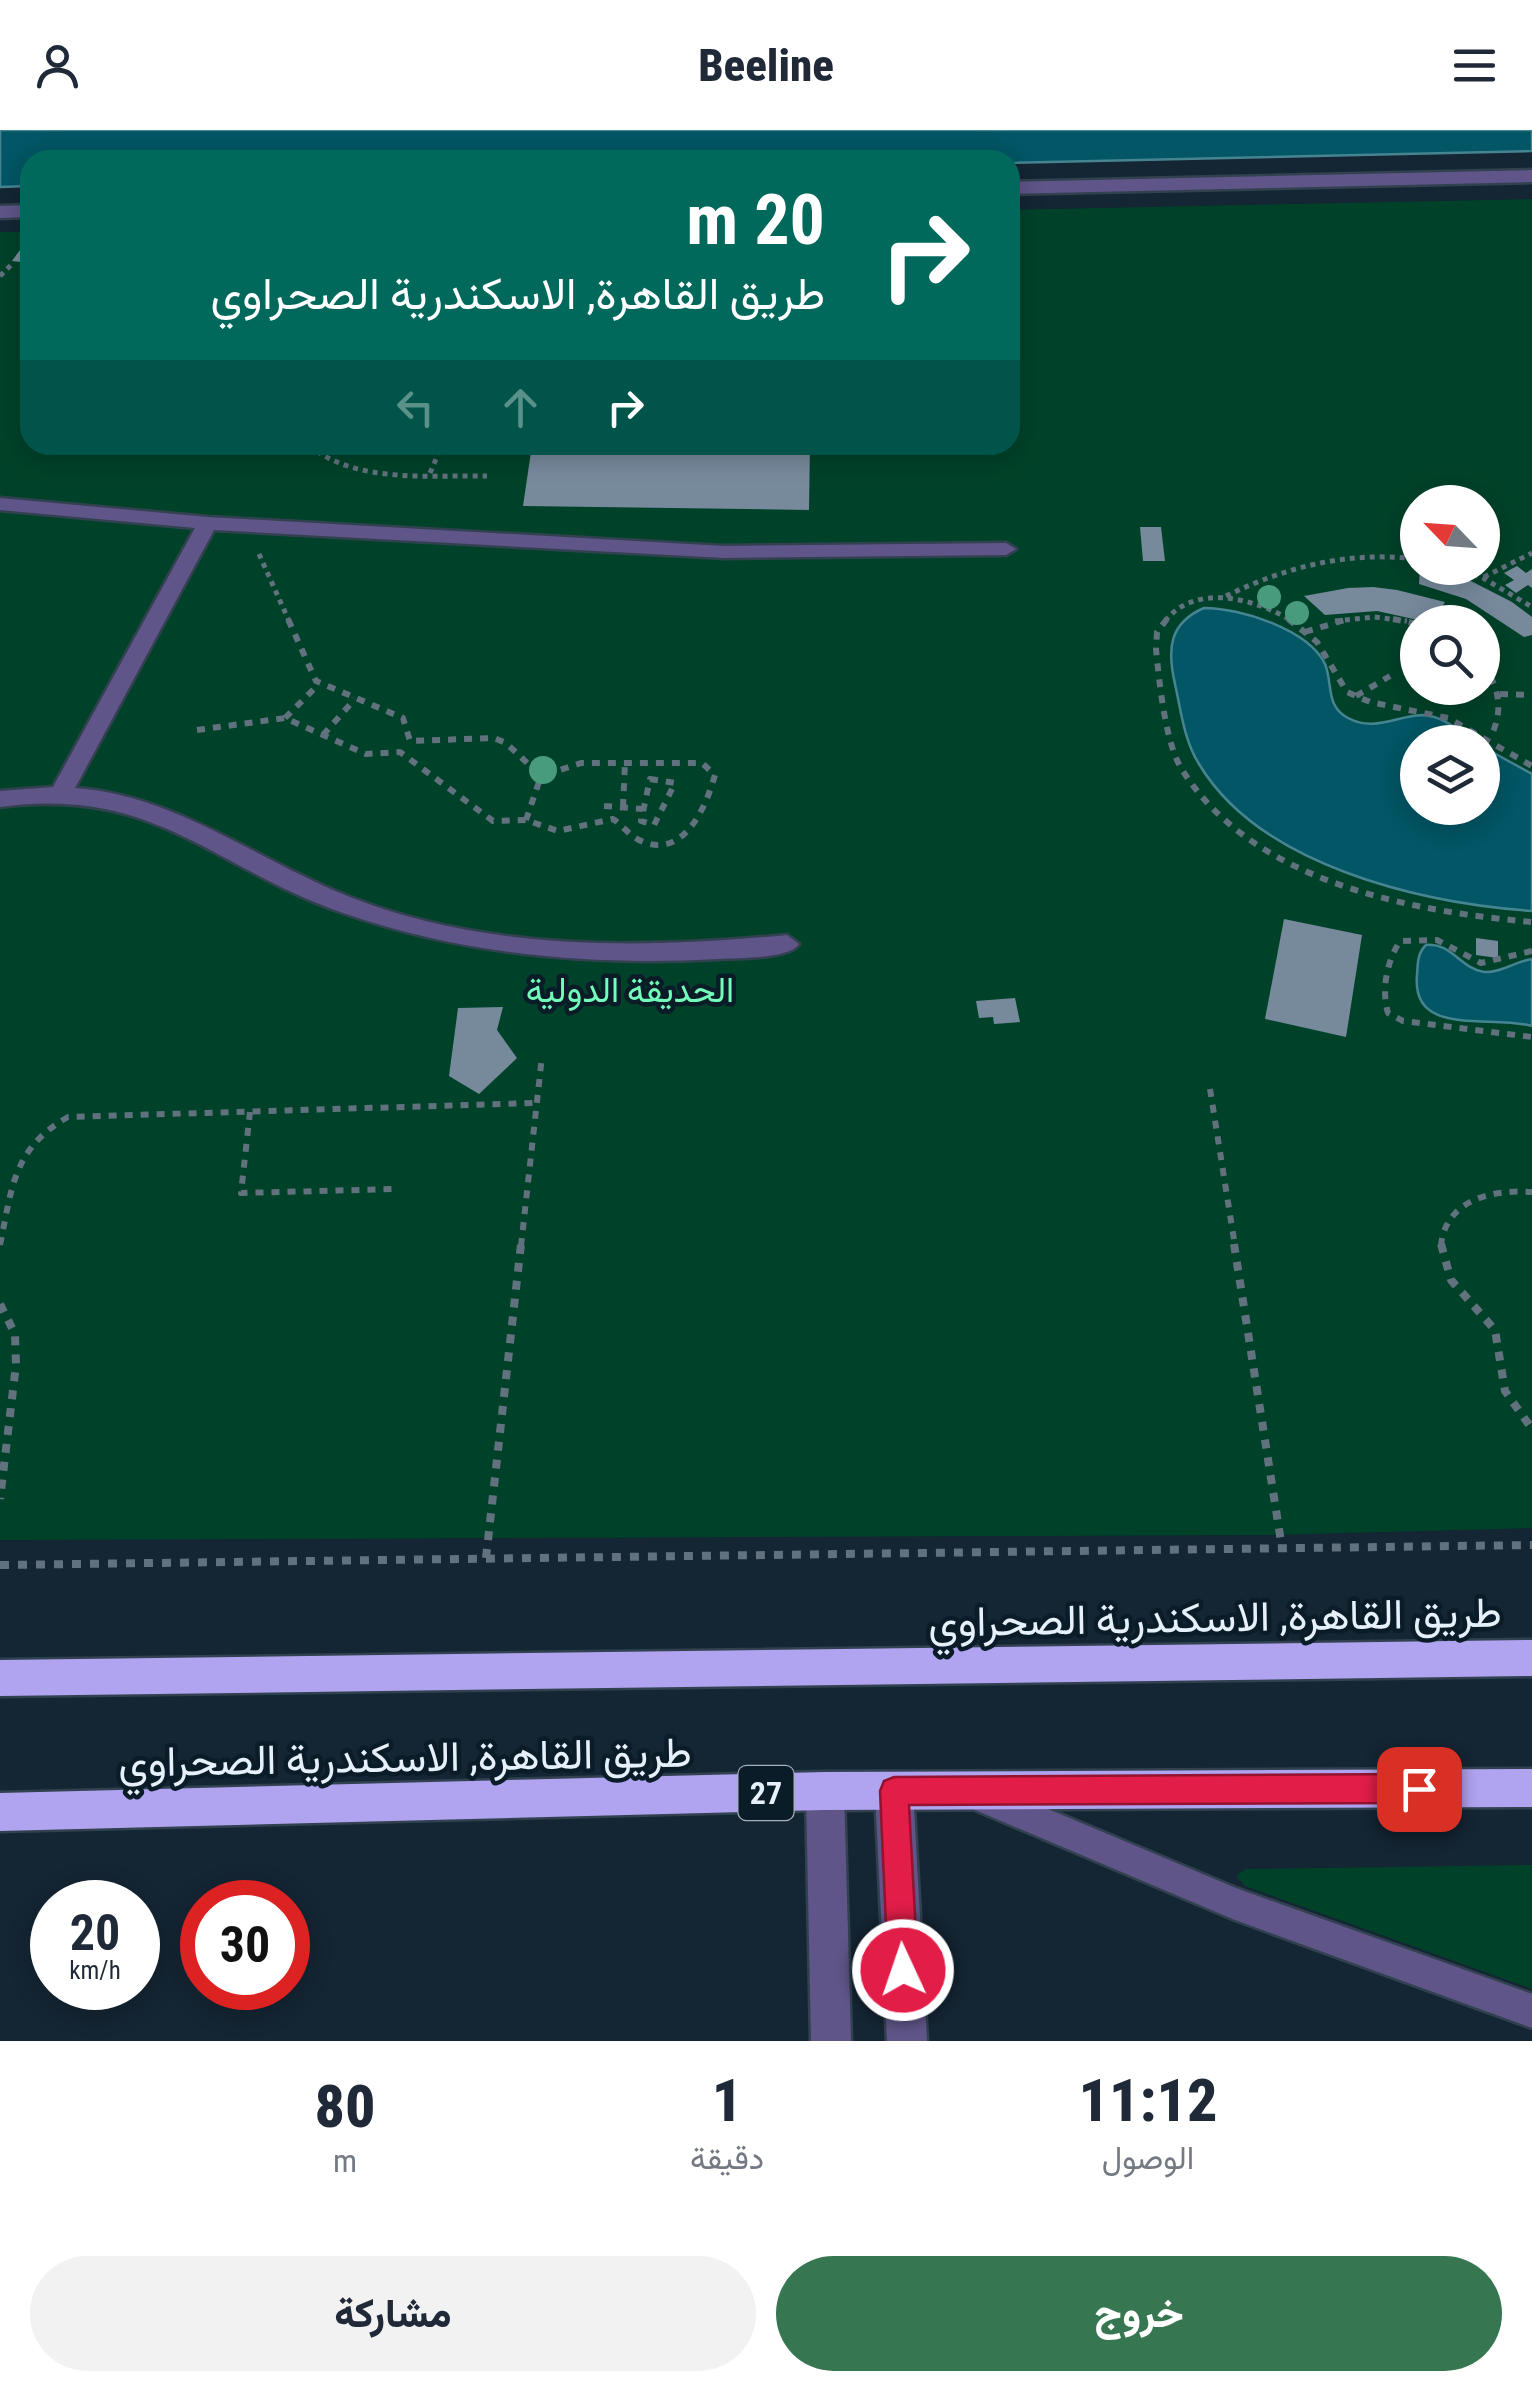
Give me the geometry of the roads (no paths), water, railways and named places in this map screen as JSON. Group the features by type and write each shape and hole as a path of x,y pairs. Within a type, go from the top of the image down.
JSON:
{"highway":[{"name":"طريق القاهرة, الاسكندرية الصحراوي","path":"0,1678 1532,1658"},
{"name":"طريق القاهرة, الاسكندرية الصحراوي","path":"0,1812 826,1792 1532,1788"}],"street":[{"path":"1020,188 1532,176"},
{"path":"894,1791 907,2041"},
{"path":"826,1792 831,2041"}],"lane":[{"path":"0,504 208,523 724,552 1006,549"},
{"path":"61,793 208,523"},
{"path":"0,798 61,793 162,816 316,894 373,914 486,940 573,952 644,955 788,944"},
{"path":"965,1790 1235,1904 1532,2011"}],"water":[{"path":"0,130 1532,130 1532,151 1020,163 1020,150 20,150 20,186 0,187"},
{"path":"1204,608 1254,616 1304,640 1325,664 1333,701 1348,718 1367,724 1422,715 1451,725 1400,725 1400,825 1500,825 1500,756 1532,774 1532,911 1442,899 1347,873 1261,829 1226,799 1199,764 1190,745 1173,671 1173,638 1192,614"},
{"path":"1426,945 1449,951 1484,972 1532,959 1532,1026 1457,1020 1427,1008 1419,995 1417,975 1419,955"}],"park label":[{"name":"الحديقة الدولية","path":"630,990"}]}
